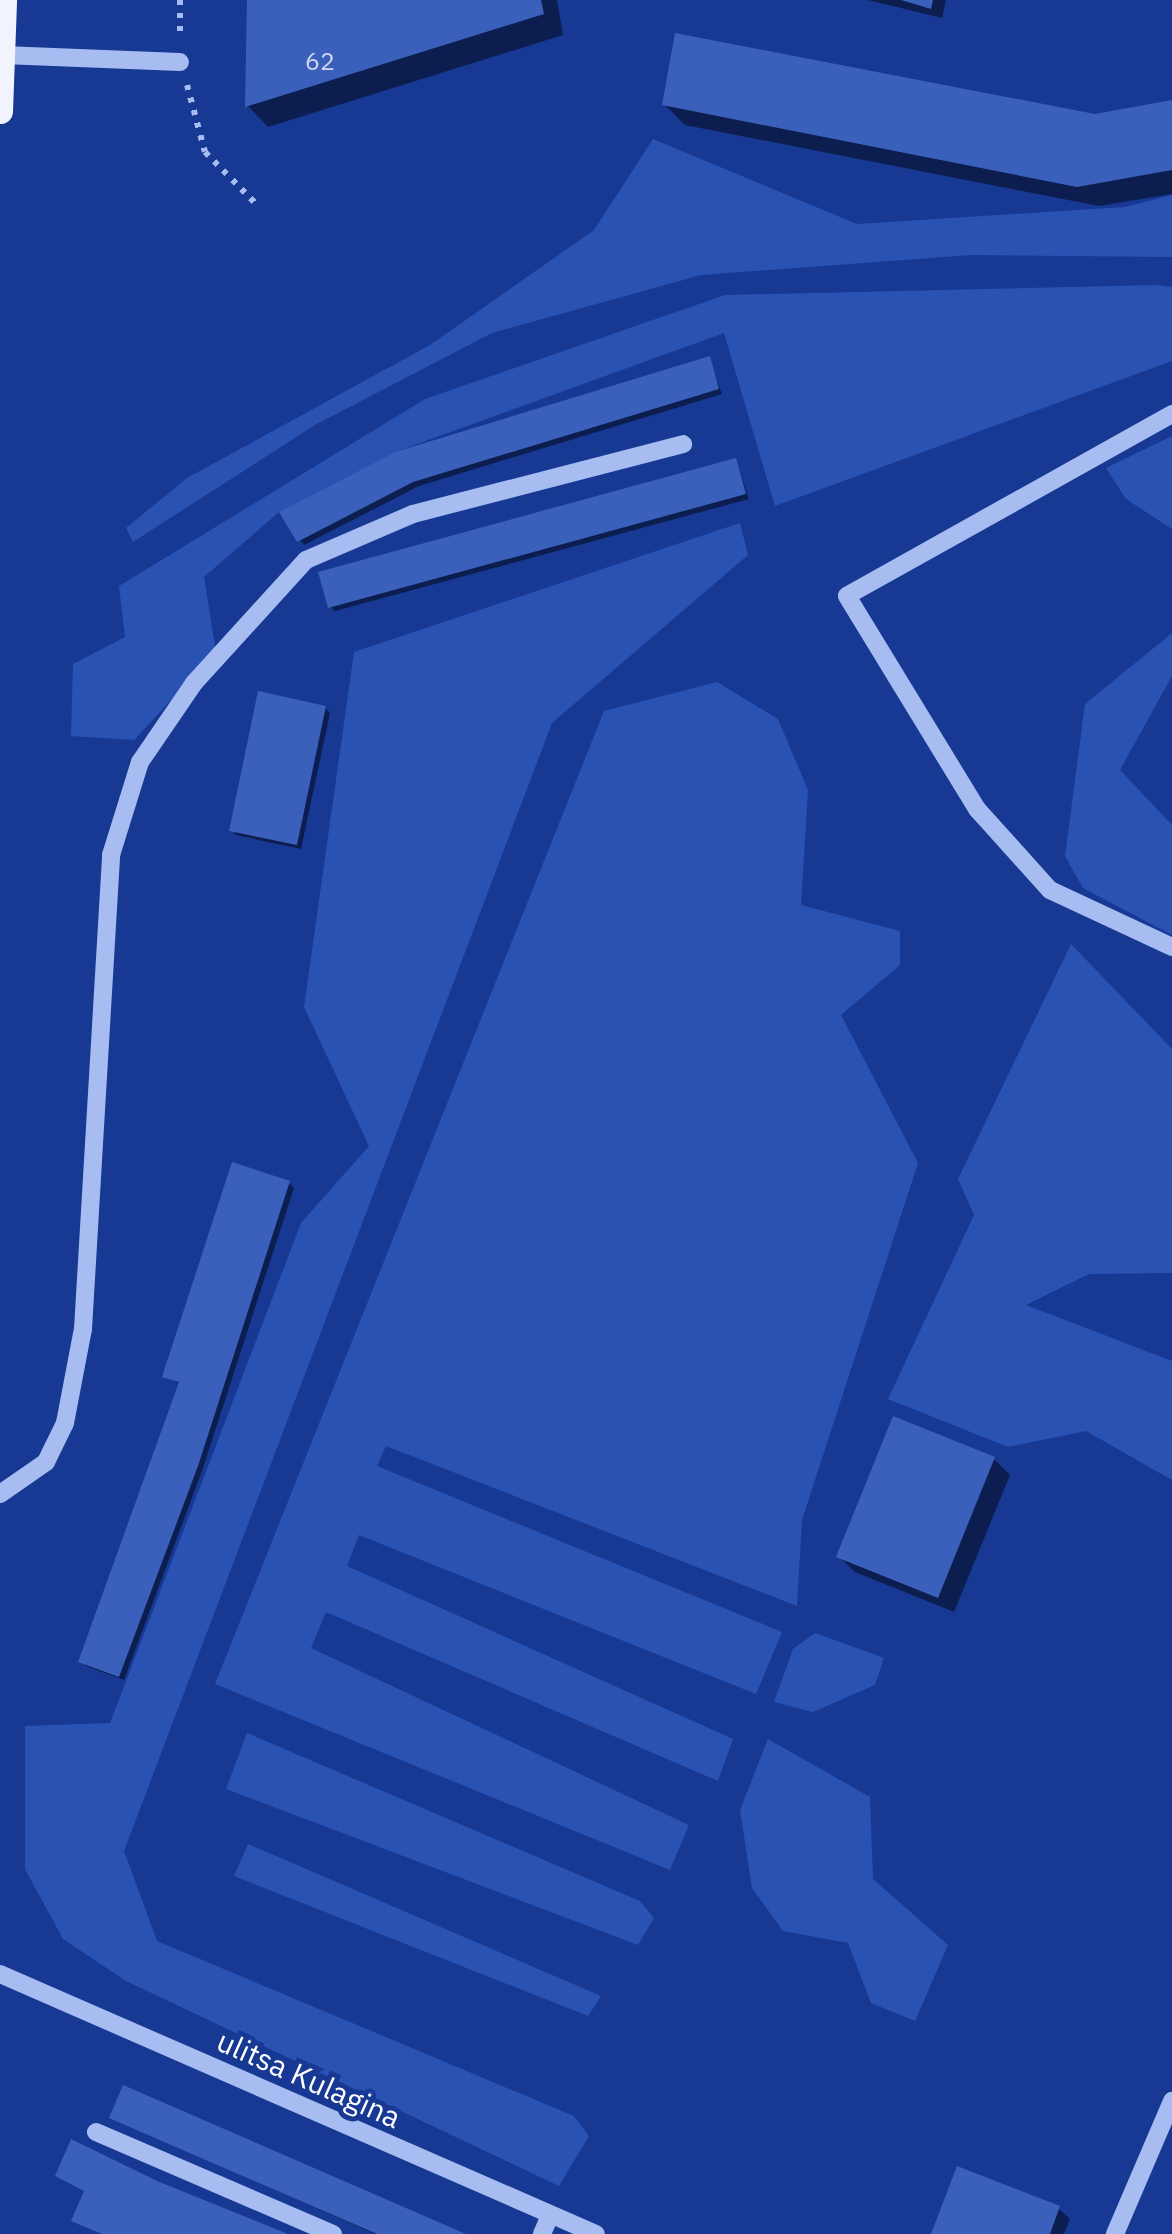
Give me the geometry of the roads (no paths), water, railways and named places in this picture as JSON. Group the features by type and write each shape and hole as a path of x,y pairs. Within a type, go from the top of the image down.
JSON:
{"main road":[{"path":"0,111 4,0"}],"street":[{"path":"3,55 180,62"},
{"path":"1172,414 847,596 976,809 1050,890 1172,948"},
{"path":"0,1494 46,1462 64,1423 76,1367 111,855 140,762 194,682 306,560 412,514 684,444"},
{"name":"ulitsa Kulagina","path":"0,1974 596,2234"},
{"path":"1116,2234 1172,2102"},
{"path":"96,2132 333,2234"},
{"path":"542,2234 550,2215"}]}
